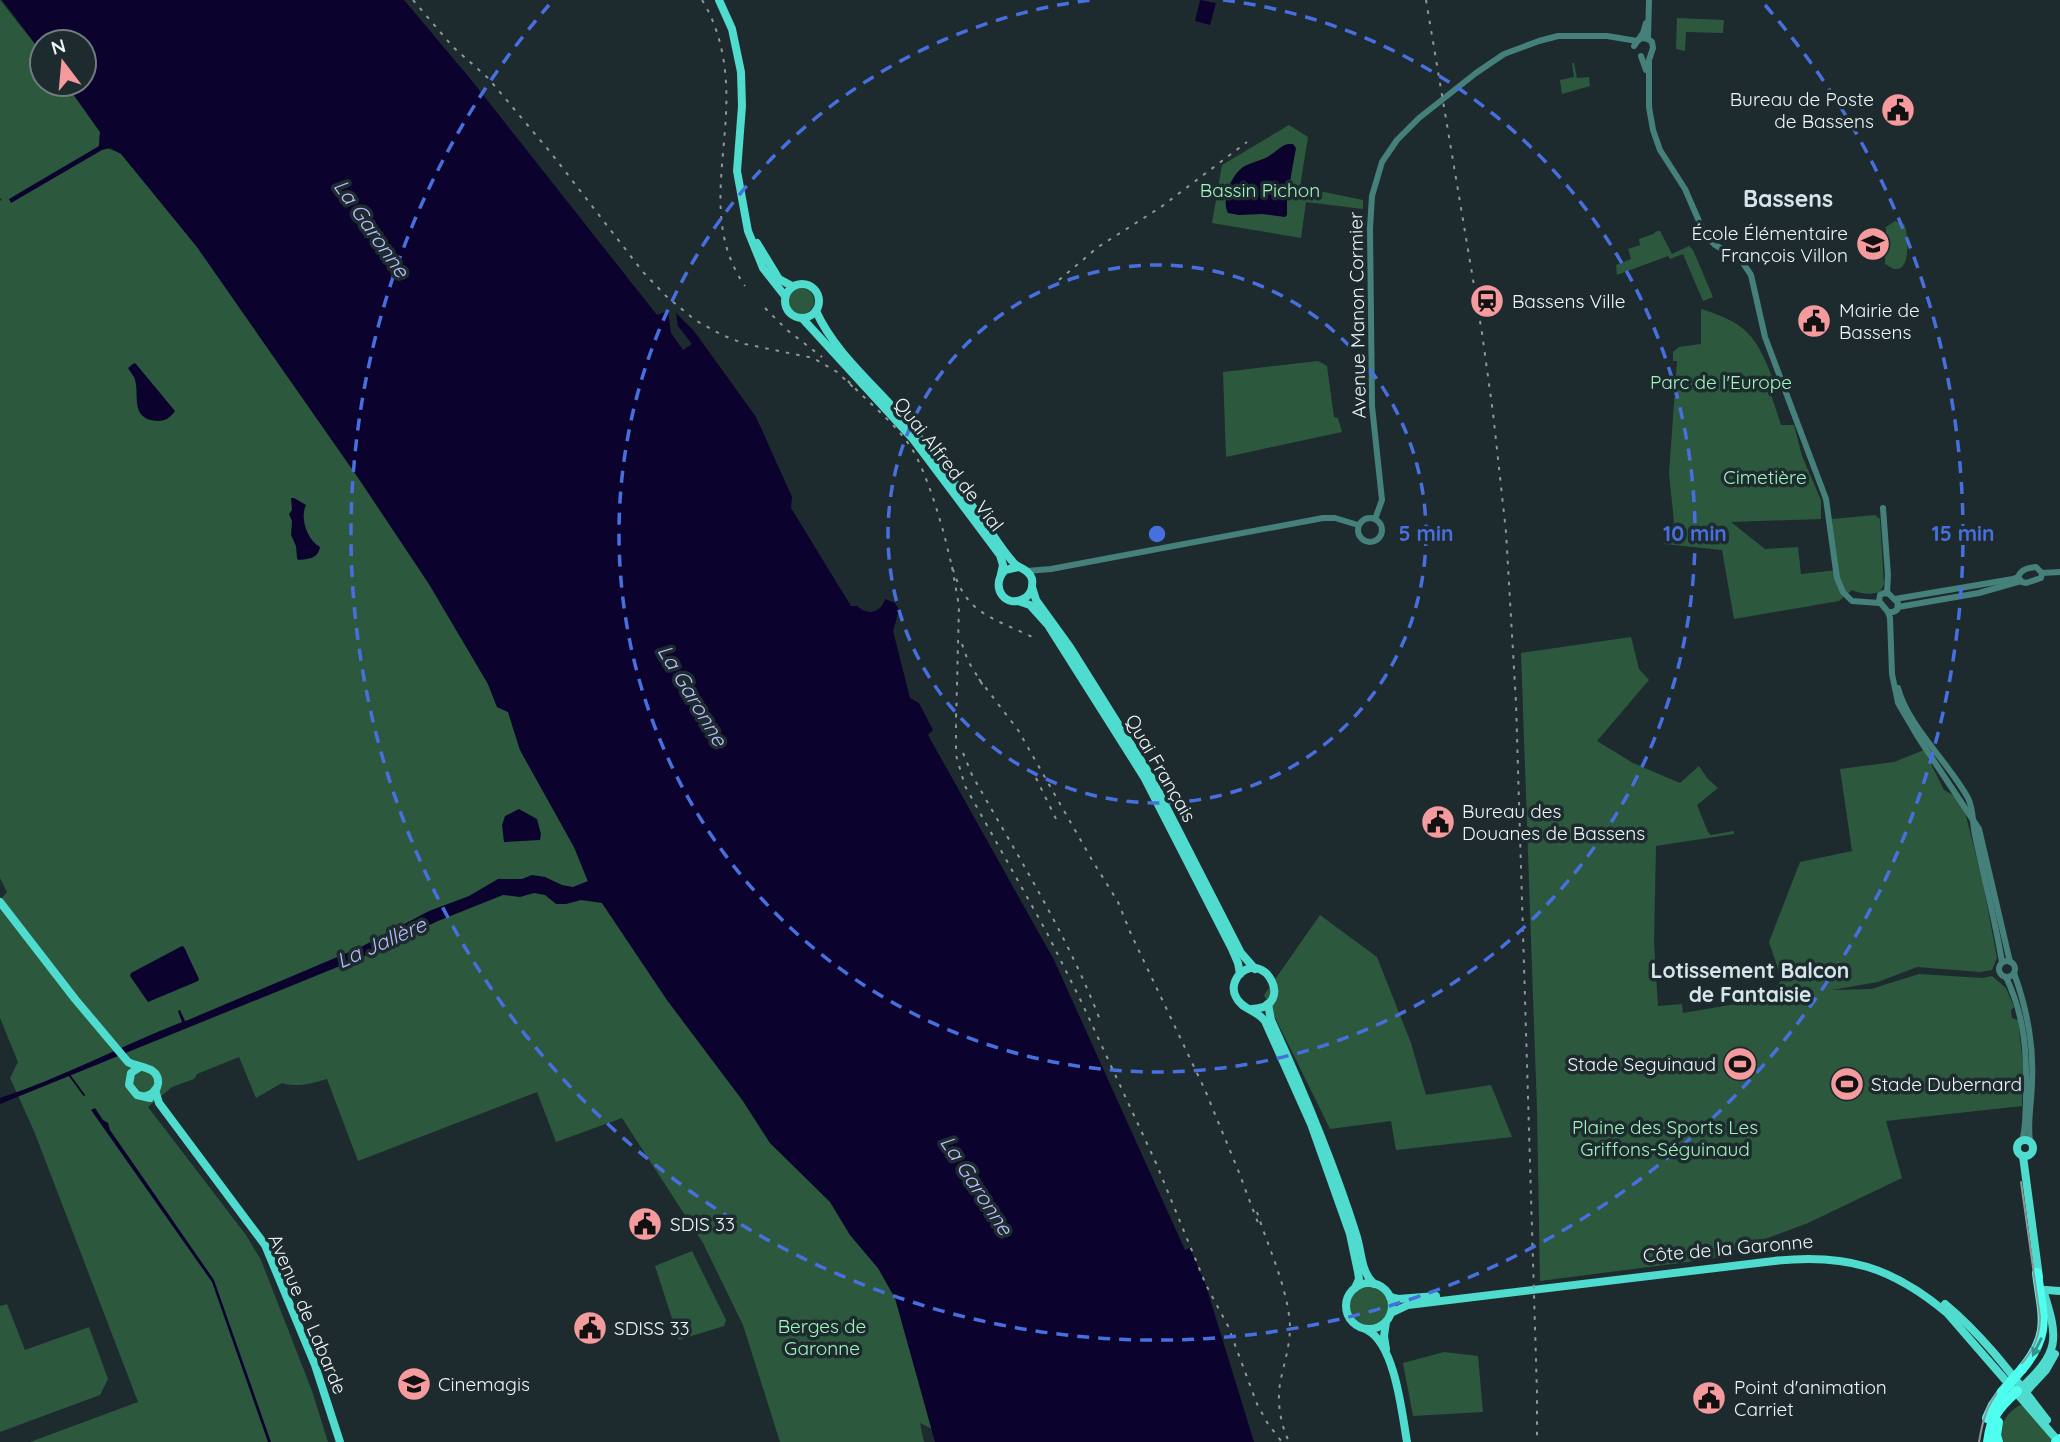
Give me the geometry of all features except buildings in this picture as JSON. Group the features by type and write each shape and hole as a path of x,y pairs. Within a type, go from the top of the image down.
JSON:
{"highway":[{"path":"1998,1442 1998,1422 2019,1392 2022,1369 2037,1350 2043,1332 2037,1273"},
{"path":"2009,1379 2019,1392"},
{"path":"1986,1442 1988,1416 1993,1405 2019,1392"}],"main road":[{"path":"719,0 732,29 741,72 737,171 744,214 759,262 785,296"},
{"path":"744,214 759,248 779,279 792,286 802,284 814,289 819,300 812,315 802,318 789,313 785,296 792,286"},
{"name":"Quai Alfred de Vial","path":"816,311 828,337 916,433 1012,561 1022,569"},
{"name":"Quai Alfred de Vial","path":"802,318 890,412 931,461 1000,555 1003,565 1001,573"},
{"path":"1009,568 1022,569 1032,585 1027,596 1018,601 1009,600 1001,594 998,584 1001,573 1009,568"},
{"name":"Quai Français","path":"1032,585 1035,600 1058,629 1150,775 1241,953 1255,969"},
{"name":"Quai Français","path":"1018,601 1030,605 1048,625 1144,777 1232,949 1240,974"},
{"path":"0,902 122,1056 130,1076"},
{"path":"1252,1009 1268,1004 1274,994 1273,983 1266,972 1255,969 1240,974 1234,985 1235,995 1241,1005 1252,1009 1265,1021 1311,1124 1350,1234 1359,1279 1347,1298 1346,1312 1354,1324 1376,1336 1387,1355"},
{"path":"1268,1004 1271,1020 1327,1152 1356,1233 1365,1274 1390,1297 1391,1313 1386,1322 1384,1336 1407,1442"},
{"path":"122,1056 156,1074 158,1082 155,1090 146,1096 137,1095 128,1082 133,1071 140,1067"},
{"name":"Avenue de Labarde","path":"155,1090 159,1103 265,1245 315,1365 340,1442"},
{"name":"Avenue de Labarde","path":"146,1096 159,1103"},
{"path":"2019,1392 2052,1350 2055,1333 2037,1273 2026,1172 2026,1155 2034,1148 2026,1141 2017,1148 2019,1153 2026,1155"},
{"path":"2019,1392 2046,1370 2056,1351 2058,1332 2033,1226"},
{"name":"Côte de la Garonne","path":"1390,1297 1398,1300 1419,1298 1790,1255 1831,1255 1871,1263 1908,1278 1951,1309 2059,1440"},
{"name":"Côte de la Garonne","path":"1391,1313 1408,1305 1532,1289 1783,1260 1831,1259 1870,1268 1917,1289 1947,1313 2009,1379"},
{"path":"1355,1287 1374,1284"},
{"path":"2046,1290 2060,1292"},
{"path":"2050,1301 2060,1292"},
{"path":"1367,1329 1374,1329 1386,1322"},
{"path":"2009,1379 2036,1373"},
{"path":"2019,1392 2034,1403 2059,1440"}],"street":[{"path":"1648,39 1649,0"},
{"path":"1648,11 1644,32 1636,43 1636,52 1641,56 1648,78"},
{"name":"Avenue Manon Cormier","path":"1375,519 1382,499 1373,406 1371,211 1375,182 1382,162 1397,140 1419,118 1497,58 1520,47 1558,36 1599,36 1636,43"},
{"path":"1636,43 1642,38 1652,43 1648,78 1649,107 1660,150 1685,189 1705,235 1715,245 1735,256 1751,275 1765,337 1826,499 1837,578 1843,592 1855,602 1879,600 1894,607 2013,579 2026,583 2039,580 2042,573"},
{"path":"1641,56 1650,54"},
{"path":"1883,508 1887,593 1894,607 1891,672 1898,703 1974,819 1974,831 2006,962"},
{"path":"1022,569 1051,569 1313,520 1335,518 1358,526"},
{"path":"1367,518 1375,519 1382,528 1381,535 1376,541 1368,543 1362,540 1358,526 1367,518"},
{"path":"2020,579 2022,570 2036,567 2042,573 2060,572"},
{"path":"1032,585 1051,569"},
{"path":"1879,600 1887,593"},
{"path":"2006,962 2015,967 2014,973 2027,1012 2032,1040 2026,1141"},
{"path":"2006,962 2000,967 2000,972 2006,977 2019,1008 2026,1045 2026,1141"},
{"path":"2006,977 2014,973"}],"green space":[{"name":"Berges de Garonne","path":"0,0 28,35 28,98 76,98 100,132 99,146 121,153 197,247 429,584 488,684 497,707 508,712 520,750 574,847 588,882 667,1000 743,1101 770,1143 831,1202 850,1235 878,1268 895,1298 932,1429 920,1423 924,1442 780,1442 743,1325 703,1243 622,1118 556,1142 537,1092 358,1161 327,1079 299,1085 282,1083 256,1098 239,1057 172,1087 148,1107 246,1235 261,1260 312,1391 328,1442 30,1442 138,1402 34,1131 10,1078 18,1062 0,1018 0,900 7,892 0,878"},
{"path":"1677,18 1724,20 1723,33 1686,32 1685,51 1676,49"},
{"path":"1572,63 1577,78 1589,77 1590,86 1562,94 1560,80 1574,77"},
{"name":"Bassin Pichon","path":"1289,125 1308,137 1300,187 1363,200 1363,209 1306,202 1301,238 1212,223 1222,165"},
{"path":"1895,221 1904,224 1907,250 1903,266 1894,269 1885,264 1886,227"},
{"path":"1660,231 1672,254 1689,246 1693,250 1713,297 1703,301 1683,254 1670,259 1668,256 1617,275 1616,265 1631,259 1628,249 1640,245 1639,239"},
{"path":"801,288 810,292 814,301 810,310 801,314 792,310 788,301 792,292"},
{"name":"Parc de l'Europe","path":"1701,309 1729,320 1755,341 1773,379 1767,382 1781,425 1794,425 1802,456 1821,500 1821,519 1731,522 1765,549 1798,547 1801,574 1838,570 1832,519 1875,515 1880,519 1884,584 1880,592 1866,594 1852,590 1839,601 1734,619 1722,550 1664,544 1674,522 1669,473 1677,361 1673,361 1673,352 1679,347 1701,344"},
{"path":"1318,361 1327,366 1334,417 1338,418 1342,432 1226,457 1223,372"},
{"name":"Plaine des Sports Les Griffons-Séguinaud","path":"1631,637 1639,669 1649,680 1597,741 1633,763 1680,783 1699,766 1718,788 1697,805 1708,832 1711,835 1734,831 1734,834 1656,846 1654,943 1658,1006 1682,1004 1683,1013 1765,999 1782,980 1769,942 1800,862 1852,851 1840,769 1894,762 1924,750 1944,790 1962,800 1983,883 1997,958 1992,970 1980,972 1917,967 1878,982 1832,990 1871,989 1919,974 1983,978 1992,976 2006,988 2014,1007 2011,1010 2012,1018 2018,1020 2023,1065 2022,1106 1886,1121 1902,1178 1808,1223 1711,1259 1540,1281 1537,1110 1521,653"},
{"path":"1320,915 1377,957 1411,1043 1426,1095 1491,1085 1512,1137 1396,1150 1391,1121 1330,1129 1264,995"},
{"path":"692,1251 726,1320 724,1326 679,1340 655,1266"},
{"path":"1369,1287 1383,1293 1389,1307 1383,1321 1369,1327 1355,1321 1349,1307 1355,1293"},
{"path":"7,1304 25,1350 89,1327 108,1379 100,1395 0,1432 0,1306"},
{"path":"1444,1352 1478,1356 1483,1412 1413,1416 1403,1363"},
{"path":"2020,1405 2055,1440 2001,1442 2004,1420"}],"water":[{"path":"2,0 404,0 468,76 657,315 668,311 671,333 683,350 692,344 678,326 676,313 694,331 756,417 792,497 791,508 851,606 870,612 877,610 885,599 895,603 899,610 893,631 910,698 919,703 933,730 928,735 1054,960 1185,1250 1190,1248 1206,1286 1254,1442 935,1442 895,1298 878,1268 850,1235 830,1202 770,1143 743,1101 667,1000 602,903 581,900 556,904 545,895 534,893 520,897 503,895 438,921 367,955 0,1104 0,1098 182,1022 178,1011 180,1010 185,1021 188,1020 361,947 429,911 469,896 498,879 522,879 532,875 573,887 588,881 574,847 520,750 508,712 497,707 488,684 429,584 197,247 121,154 110,148 102,150 11,203 9,199 99,146 100,132 76,98 98,98 98,28 28,28 28,34"},
{"path":"1200,0 1216,3 1210,25 1195,21"},
{"name":"Bassin Pichon","path":"1288,144 1293,144 1296,148 1287,198 1287,215 1228,213 1227,195 1231,182 1239,171"},
{"path":"134,363 175,411 167,419 157,421 142,416 137,404 136,383 128,368"},
{"path":"291,498 306,505 306,528 311,539 320,547 312,558 297,558 291,535"},
{"path":"519,809 537,819 540,840 504,842 502,825 505,816"},
{"path":"182,946 198,981 148,1002 130,976 131,973"},
{"path":"95,1108 108,1123 110,1130 214,1280 271,1442 268,1442 212,1282 91,1110"}],"waterway":[{"path":"70,1076 84,1095"}],"tram line":[{"path":"1979,1442 1984,1418 1992,1401 2031,1351 2039,1330 2040,1317 2021,1182"}],"railway":[{"path":"413,0 453,47 488,78 551,153 643,272 666,296 695,320 722,335 745,344 813,358 837,372 853,387"},
{"path":"702,0 715,27 725,69 726,114 720,203 722,224 733,266 745,286"},
{"path":"1426,0 1482,333 1506,532 1516,703 1537,1442"},
{"path":"1059,280 1098,247 1161,207 1247,142"},
{"path":"765,308 787,330 822,357"},
{"path":"848,381 893,425 916,456 934,500 956,578 966,597 987,615 1034,638"},
{"path":"952,567 959,606 956,724"},
{"path":"962,644 968,661 984,687"},
{"path":"979,679 1018,730 1118,902 1205,1090 1258,1223"},
{"path":"956,714 956,755 965,786 1046,931 1081,1001 1156,1163 1206,1285 1228,1326 1257,1404 1282,1442"},
{"path":"963,753 972,775 1057,926 1100,1020"},
{"path":"1036,778 1059,825"},
{"path":"1257,1212 1282,1282 1290,1326 1279,1400 1289,1442"}],"place":[{"name":"Bureau de Poste de Bassens","path":"1898,110"},
{"name":"École Élémentaire François Villon","path":"1873,244"},
{"name":"Bassens Ville","path":"1487,301"},
{"name":"Mairie de Bassens","path":"1814,321"},
{"name":"Bureau des Douanes de Bassens","path":"1438,822"},
{"name":"Stade Seguinaud","path":"1740,1064"},
{"name":"Stade Dubernard","path":"1847,1084"},
{"name":"SDIS 33","path":"645,1224"},
{"name":"SDISS 33","path":"590,1328"},
{"name":"Cinemagis","path":"414,1384"},
{"name":"Point d'animation Carriet","path":"1709,1398"}],"district":[{"name":"Bassens","path":"1788,198"},
{"name":"Lotissement Balcon de Fantaisie","path":"1750,982"}],"water label":[{"name":"La Garonne","path":"372,228"},
{"name":"La Garonne","path":"693,695"},
{"name":"La Jallère","path":"381,942"},
{"name":"La Garonne","path":"977,1185"}],"park label":[{"name":"Cimetière","path":"1765,477"}]}
